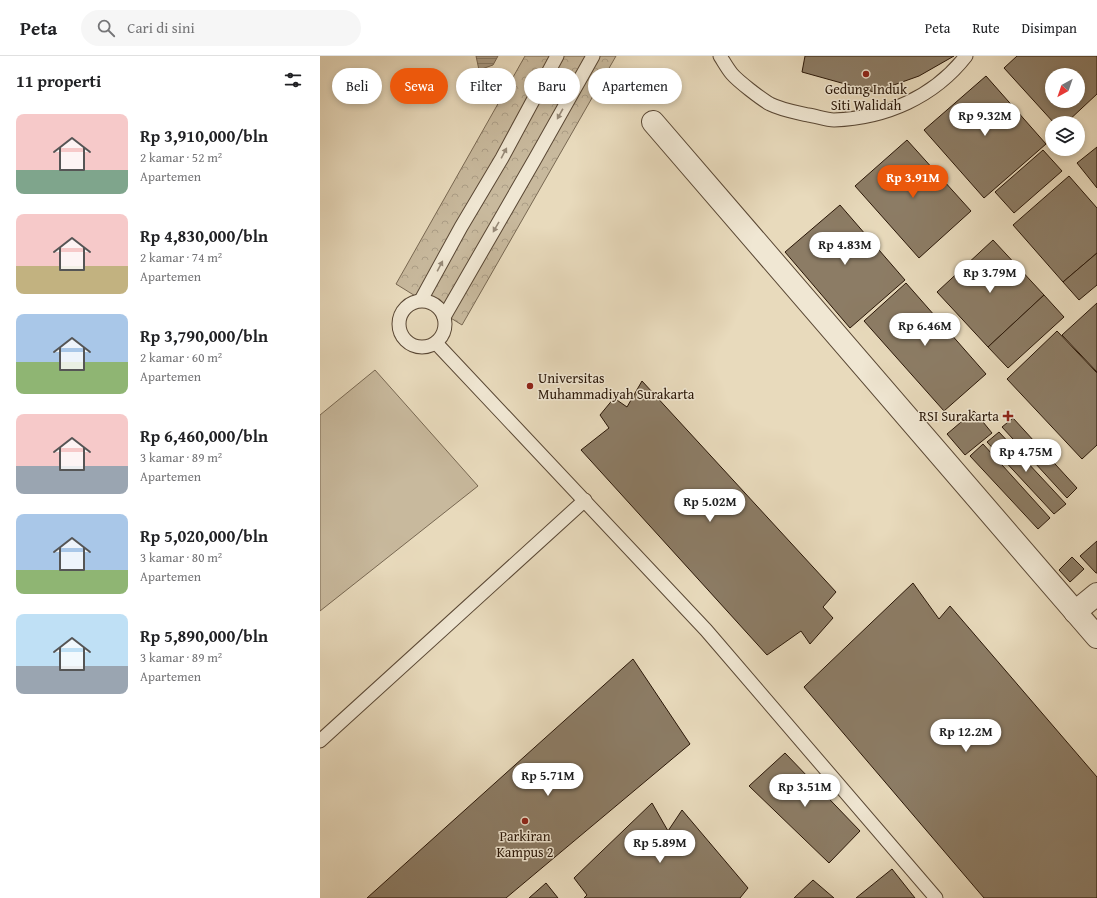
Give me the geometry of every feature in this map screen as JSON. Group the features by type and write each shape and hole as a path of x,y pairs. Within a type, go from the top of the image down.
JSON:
{"street":[{"path":"652,122 1097,637"},
{"path":"1075,612 1097,594"}],"lane":[{"path":"421,300 461,227 502,158 556,56"},
{"path":"444,317 593,56"},
{"path":"720,56 732,75 769,103 792,112 833,120 872,116 905,105 936,87 960,64 966,56"},
{"path":"421,300 429,302 441,310 445,324 445,331 441,338 436,343 422,348 408,343 403,338 398,324 402,311 408,305 421,300"},
{"path":"436,343 706,630 936,898"},
{"path":"320,741 585,500"}],"green space":[{"path":"525,56 616,56 609,68 588,68 589,104 462,325 396,284 498,104 516,104 516,72"},
{"path":"375,370 478,486 320,611 320,415"}],"shaded area":[{"path":"476,56 498,56 493,65 485,68 479,68"}],"building":[{"name":"Gedung Induk Siti Walidah","path":"805,56 954,56 919,76 874,92 802,72"},
{"path":"1017,56 1097,56 1097,94 1085,105 1085,68 1045,68 1045,108 1082,108 1073,116 1048,116 1004,68"},
{"path":"986,76 1045,143 1045,145 984,198 924,130"},
{"path":"907,140 971,211 919,258 855,186"},
{"path":"1097,147 1097,188 1077,163"},
{"path":"1043,150 1045,156 1048,156 1062,171 1014,213 995,192"},
{"path":"1069,176 1097,208 1097,253 1063,282 1013,225"},
{"path":"840,205 905,280 850,328 785,252"},
{"path":"993,240 1044,295 988,347 937,292"},
{"path":"1097,253 1097,285 1079,300 1063,282"},
{"path":"906,283 986,374 944,411 864,321"},
{"path":"1044,295 1064,317 1008,368 988,347"},
{"path":"1097,303 1097,372 1062,335"},
{"path":"1057,331 1097,373 1097,445 1082,459 1007,379"},
{"path":"642,381 836,592 823,607 833,618 810,644 801,631 767,655 581,450 609,428 600,415 614,398 627,407"},
{"path":"974,411 992,433 965,455 947,434"},
{"path":"1013,418 1077,488 1067,498 1002,427"},
{"path":"999,432 1066,504 1054,514 987,442"},
{"path":"983,444 1050,518 1038,529 970,456"},
{"path":"1097,541 1097,573 1096,573 1080,556"},
{"path":"1072,557 1084,569 1070,582 1059,570"},
{"path":"913,583 939,619 950,606 1097,777 1097,898 984,898 804,687"},
{"name":"Parkiran Kampus 2","path":"633,659 690,744 506,898 367,898"},
{"path":"785,753 860,831 829,863 749,786"},
{"path":"652,803 668,831 682,810 748,888 740,898 584,898 587,895 574,878"},
{"path":"892,869 915,898 856,898"},
{"path":"813,880 834,898 794,898"},
{"path":"546,883 558,898 529,898"}],"place":[{"name":"Gedung Induk Siti Walidah","path":"866,74"},
{"name":"Universitas Muhammadiyah Surakarta","path":"530,386"},
{"name":"RSI Surakarta","path":"1008,416"},
{"name":"Parkiran Kampus 2","path":"525,821"}]}
